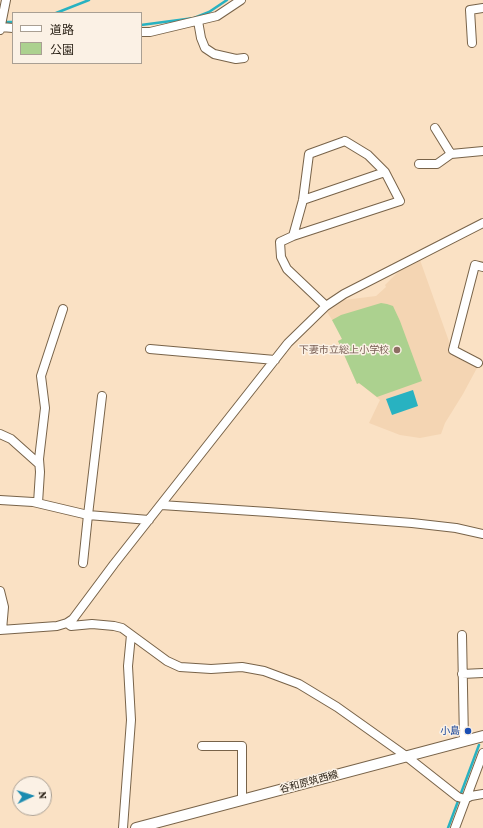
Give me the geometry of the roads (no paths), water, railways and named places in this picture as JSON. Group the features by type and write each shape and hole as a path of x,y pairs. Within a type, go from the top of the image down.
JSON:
{"main road":[{"name":"谷和原筑西線","path":"136,828 483,736"}],"street":[{"path":"6,0 0,28 12,28"},
{"path":"142,32 150,32 217,16 241,0"},
{"path":"472,43 470,10 483,8"},
{"path":"198,21 201,38 205,48 214,54 236,59 244,58"},
{"path":"435,128 452,154"},
{"path":"293,236 303,200 309,154 345,141 368,155 385,172 400,201 293,236 280,242 281,257 287,269 326,306"},
{"path":"420,164 437,164 452,154 483,151"},
{"path":"303,200 385,172"},
{"path":"0,591 4,606 1,630 57,626 67,623 73,619 288,342 326,306 344,294 483,223"},
{"path":"478,363 453,350 475,265 483,267"},
{"path":"38,503 45,408 41,376 63,309"},
{"path":"150,349 274,360"},
{"path":"83,563 102,396"},
{"path":"0,434 11,439 40,464"},
{"path":"0,500 33,502 88,515 149,520"},
{"path":"161,506 268,512 412,523 456,528 483,534"},
{"path":"67,623 71,626 92,624 122,628 167,661 180,667 211,669 242,667 264,671 299,684 337,706 461,798 483,794"},
{"path":"122,828 131,720 128,666 131,635"},
{"path":"462,635 464,741"},
{"path":"462,674 483,674"},
{"path":"202,746 242,746 242,800"},
{"path":"455,828 461,798 483,753"}],"water":[{"path":"413,390 418,406 392,415 386,399"}],"waterway":[{"path":"59,12 89,0"},
{"path":"142,25 194,18 209,12 227,0"},
{"path":"5,22 12,22"},
{"path":"448,828 479,745"}],"place":[{"name":"下妻市立総上小学校","path":"397,350"},
{"name":"小島","path":"468,731"}]}
